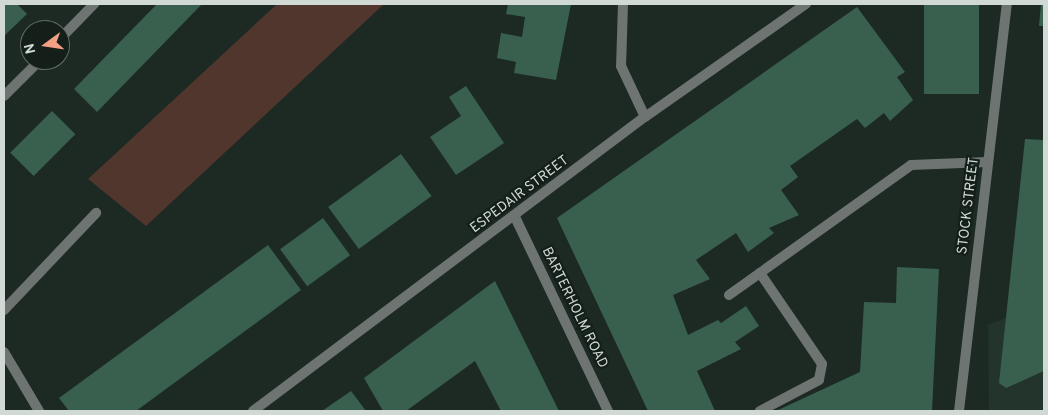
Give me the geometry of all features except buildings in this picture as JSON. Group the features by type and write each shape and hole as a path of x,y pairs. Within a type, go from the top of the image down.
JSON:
{"street":[{"path":"70,29 94,4"},
{"path":"622,4 620,66 645,117"},
{"name":"ESPEDAIR STREET","path":"253,411 515,217 645,117 806,4"},
{"name":"STOCK STREET","path":"959,411 1007,4"},
{"path":"4,96 30,70"},
{"path":"729,295 911,165 988,162"},
{"path":"4,310 96,213"},
{"name":"BARTERHOLM ROAD","path":"515,217 608,411"},
{"path":"760,272 822,364 818,380 760,411"},
{"path":"4,352 39,411"}],"shaded area":[{"path":"277,4 384,4 146,226 88,179"},
{"path":"1044,302 1044,411 989,411 988,325"}]}
